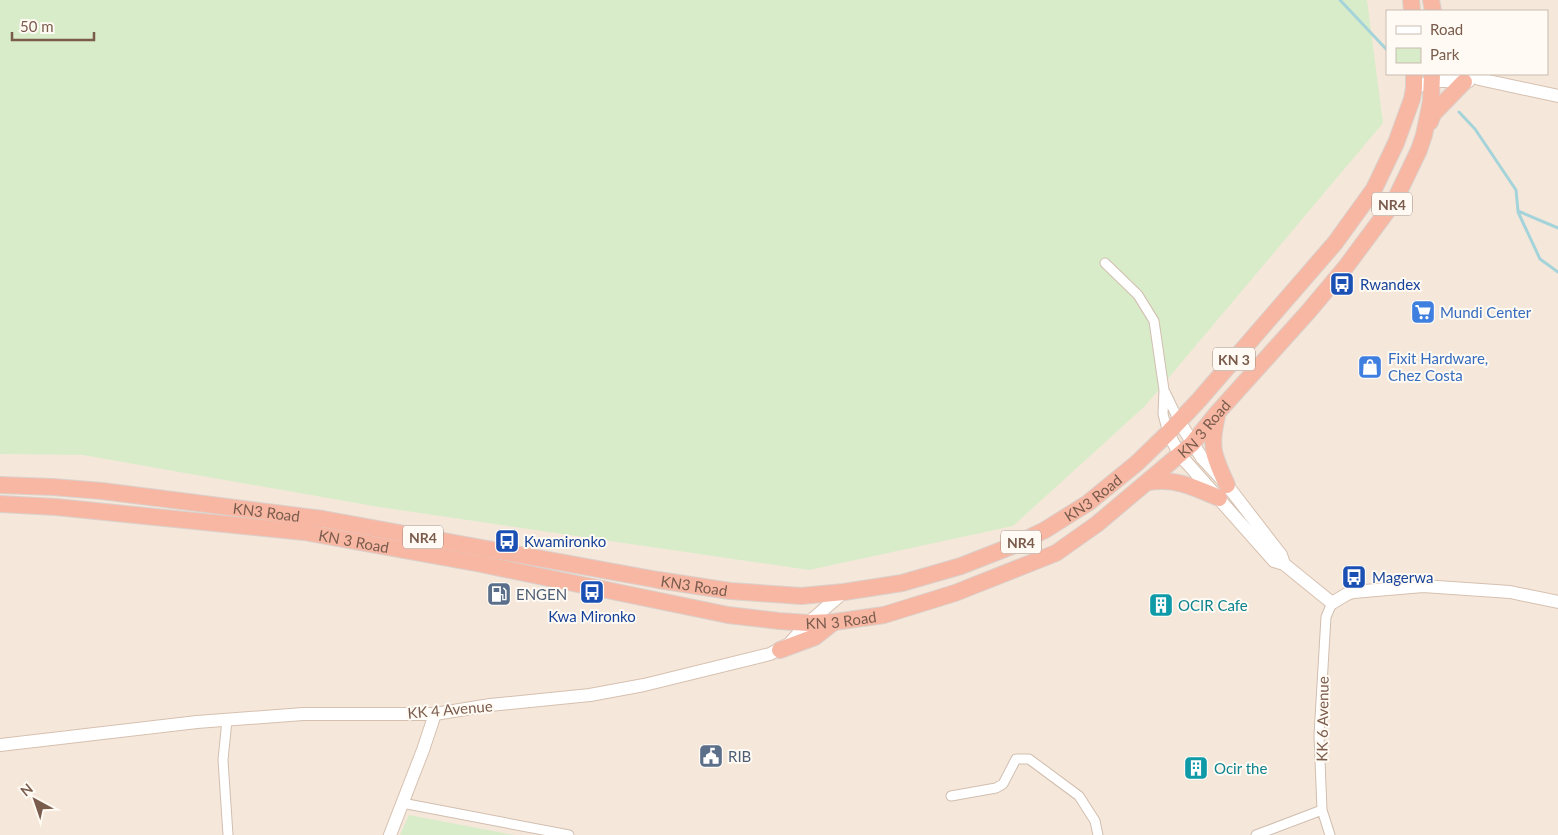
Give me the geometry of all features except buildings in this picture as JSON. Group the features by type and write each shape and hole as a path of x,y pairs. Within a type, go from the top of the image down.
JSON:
{"highway":[{"name":"KN 3 Road","path":"0,504 56,507 304,532 481,564 728,615 808,623 834,622 884,615 955,593 1033,563 1062,548 1097,524 1192,444 1345,268 1394,202 1419,150 1424,135 1432,77"},
{"path":"1424,135 1433,114 1471,78"},
{"name":"NR4","path":"1290,296 1335,243 1374,189 1396,142 1414,81"},
{"name":"KN3 Road","path":"0,485 102,491 323,519 658,580 730,591 801,596 902,584 961,566 1012,546 1045,530 1088,503 1137,463 1173,427 1290,296"},
{"path":"1148,482 1172,480 1223,492 1215,460 1212,437 1218,412"},
{"path":"779,621 789,636 785,647"},
{"path":"785,647 814,638 834,622"}],"main road":[{"path":"1414,81 1432,77 1471,78 1558,96"},
{"path":"1173,427 1192,444 1223,492 1274,561 1284,564 1332,603 1353,592 1423,586 1510,592 1558,602"},
{"path":"1173,427 1180,455 1223,492"},
{"path":"785,647 808,623 844,592"},
{"name":"KK 4 Avenue","path":"0,746 197,722 303,714 435,714 599,693 644,685 770,654 785,647"},
{"path":"390,835 435,714"}],"street":[{"path":"1105,263 1138,295 1154,321 1164,390 1173,427"},
{"path":"1164,390 1163,414 1173,427"},
{"name":"KK 6 Avenue","path":"1330,835 1322,810 1319,735 1326,617 1332,603"},
{"path":"227,720 223,760 228,835"},
{"path":"950,796 996,788 1003,784 1016,759 1029,759 1079,796 1095,821 1098,835"},
{"path":"402,803 569,835"},
{"path":"1256,835 1322,810"}],"shaded area":[{"path":"0,0 1558,0 1558,835 0,835"}],"green space":[{"path":"0,0 1367,0 1383,123 1145,406 1013,526 809,570 379,507 83,455 0,454"},
{"path":"409,815 514,835 400,835"}],"waterway":[{"path":"1340,0 1386,49"},
{"path":"1459,112 1475,129 1516,190 1518,211 1558,228"},
{"path":"1518,212 1540,259 1558,272"}],"place":[{"name":"Rwandex","path":"1342,284"},
{"name":"Mundi Center","path":"1423,312"},
{"name":"Fixit Hardware, Chez Costa","path":"1370,367"},
{"name":"Kwamironko","path":"507,541"},
{"name":"Magerwa","path":"1354,577"},
{"name":"Kwa Mironko","path":"592,592"},
{"name":"ENGEN","path":"499,594"},
{"name":"OCIR Cafe","path":"1161,605"},
{"name":"RIB","path":"711,756"},
{"name":"Ocir the","path":"1196,768"}]}
